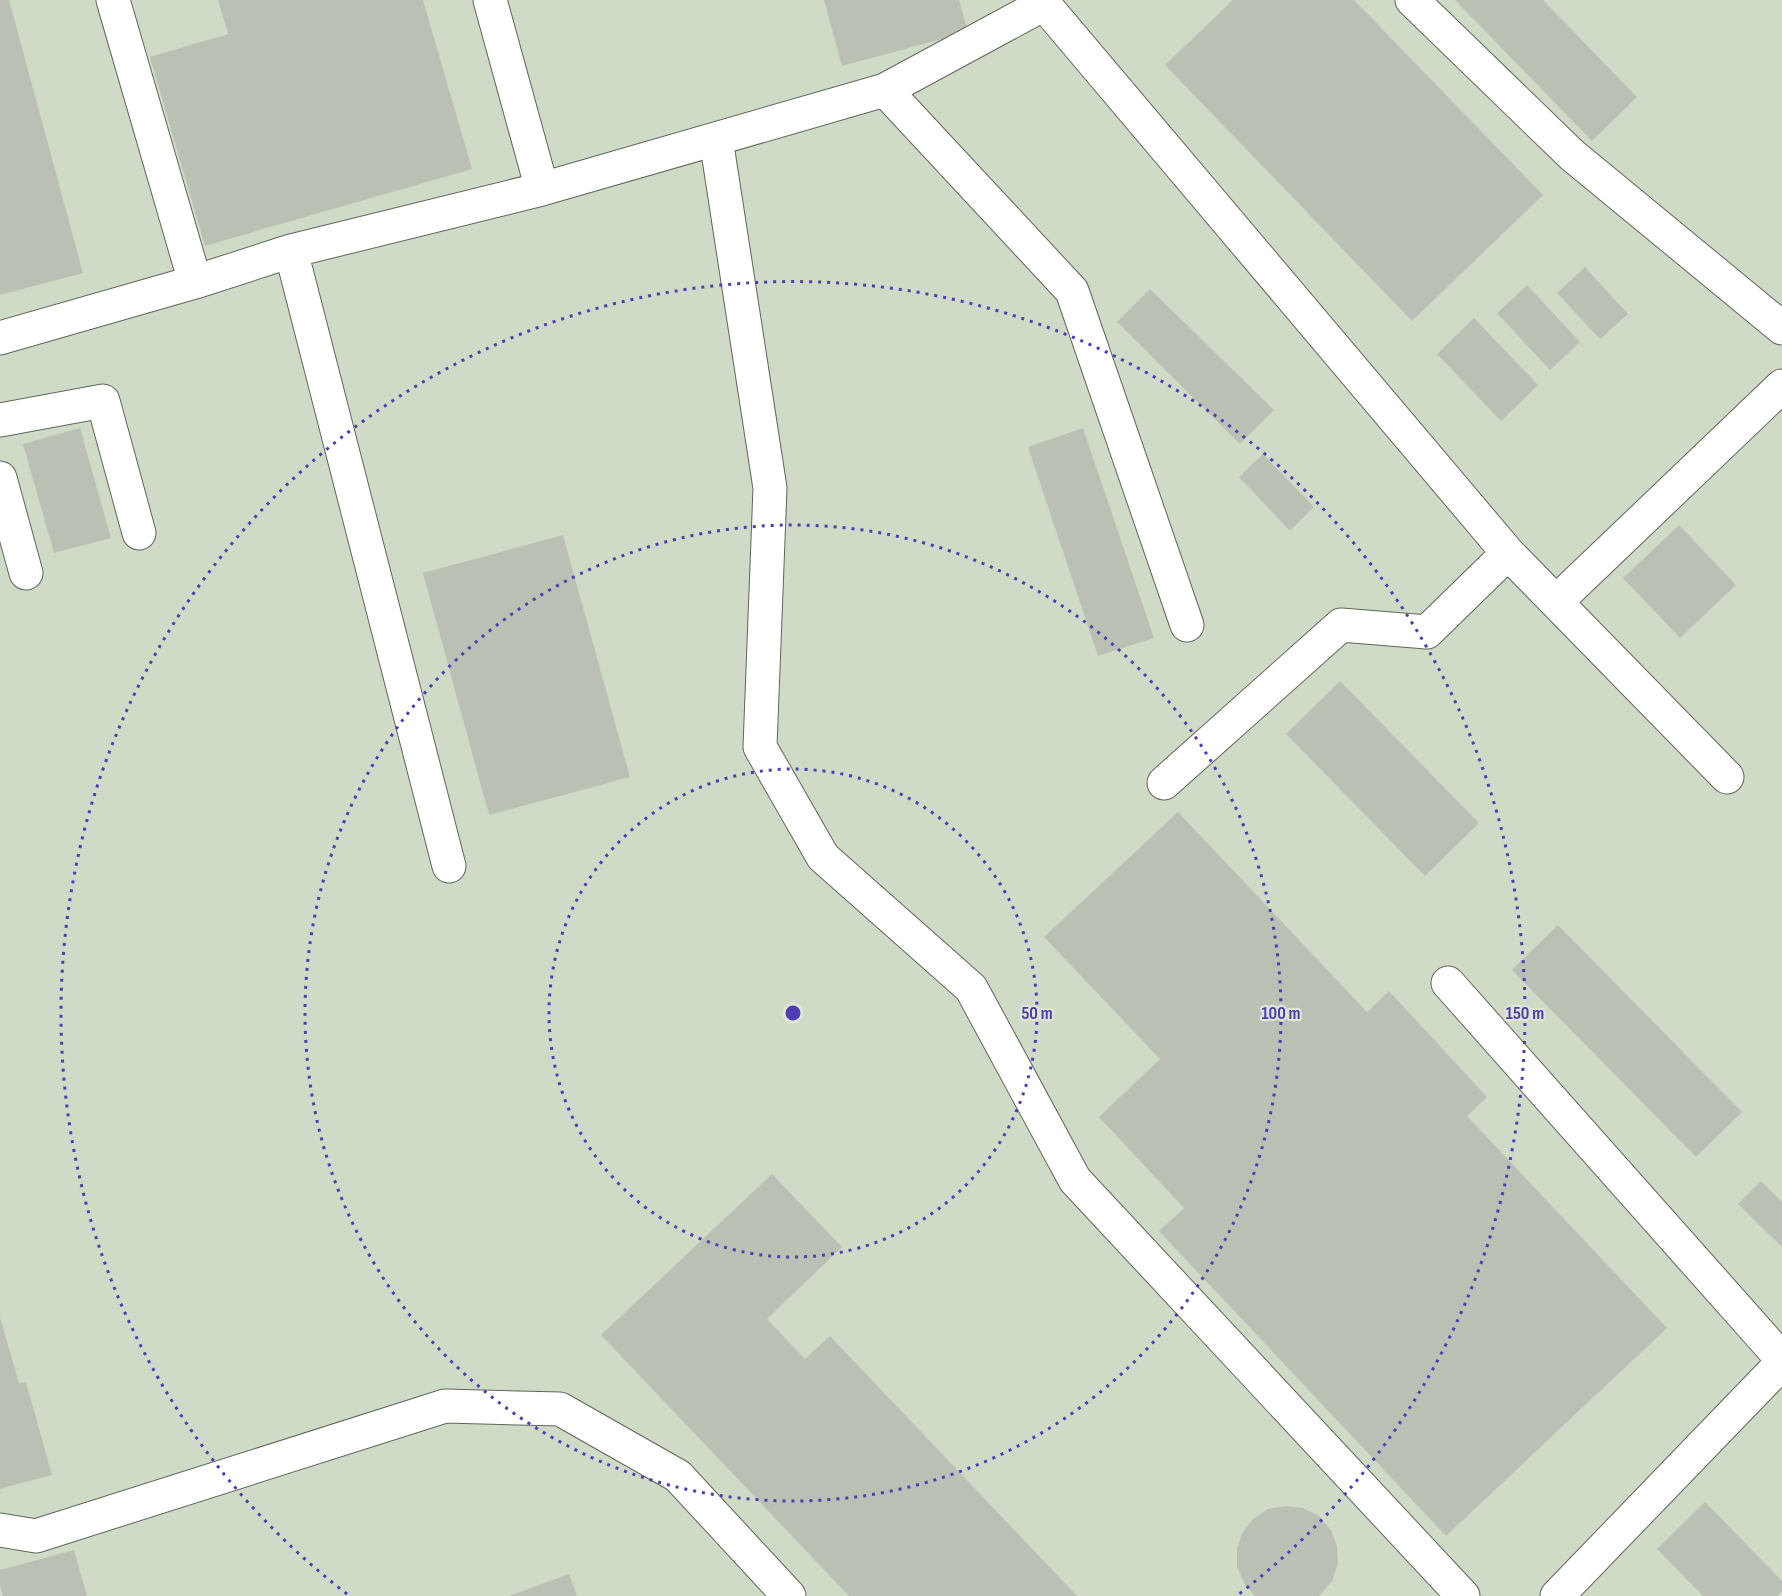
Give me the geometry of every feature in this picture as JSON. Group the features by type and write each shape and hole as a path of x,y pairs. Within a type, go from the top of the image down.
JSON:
{"lane":[{"path":"113,0 195,282"},
{"path":"490,0 542,189"},
{"path":"1412,0 1572,155 1782,328"},
{"path":"0,338 195,282 291,251 542,189 885,90 1043,2 1508,553 1727,777"},
{"path":"885,90 1072,291 1187,625"},
{"path":"716,139 770,488 760,747 823,857 970,988 1075,1180 1463,1596"},
{"path":"291,251 449,866"},
{"path":"1556,602 1782,386"},
{"path":"0,420 103,401 139,533"},
{"path":"0,478 26,573"},
{"path":"1164,783 1341,625 1427,632 1508,553"},
{"path":"1448,983 1782,1361 1557,1596"},
{"path":"0,1530 36,1536 445,1406 560,1409 678,1476 789,1596"}],"shaded area":[{"path":"0,0 1782,0 1782,1596 0,1596"}],"building":[{"path":"0,0 9,0 83,273 0,295"},
{"path":"218,0 423,0 472,169 205,246 150,57 228,34"},
{"path":"824,0 959,0 968,32 842,66"},
{"path":"1233,0 1354,0 1543,195 1412,321 1165,65"},
{"path":"1455,0 1543,0 1637,97 1592,141"},
{"path":"1585,267 1628,314 1600,339 1557,293"},
{"path":"1527,285 1580,342 1550,370 1497,313"},
{"path":"1150,289 1274,410 1240,444 1117,322"},
{"path":"1474,318 1538,385 1501,421 1437,354"},
{"path":"80,428 111,538 54,553 23,444"},
{"path":"1083,428 1154,638 1098,656 1028,447"},
{"path":"1263,454 1314,507 1290,531 1239,477"},
{"path":"1679,525 1736,585 1680,638 1623,578"},
{"path":"563,535 630,777 489,815 423,573"},
{"path":"1340,681 1479,823 1425,876 1286,734"},
{"path":"1178,812 1367,1012 1389,991 1487,1097 1467,1116 1667,1328 1446,1536 1159,1231 1184,1208 1099,1117 1160,1059 1044,937"},
{"path":"1558,925 1742,1112 1696,1157 1512,970"},
{"path":"772,1174 842,1247 767,1319 805,1359 830,1336 1077,1596 849,1596 601,1335"},
{"path":"1761,1181 1782,1202 1782,1247 1738,1204"},
{"path":"0,1317 19,1383 26,1382 52,1475 0,1489"},
{"path":"1705,1502 1782,1581 1782,1591 1777,1596 1703,1596 1657,1549"},
{"path":"1286,1506 1303,1508 1319,1516 1331,1530 1337,1546 1338,1564 1332,1581 1319,1596 1255,1596 1244,1583 1237,1567 1237,1549 1242,1533 1253,1519 1268,1509"},
{"path":"74,1550 87,1596 3,1596 0,1586 0,1570"},
{"path":"569,1574 577,1596 509,1596"}]}
